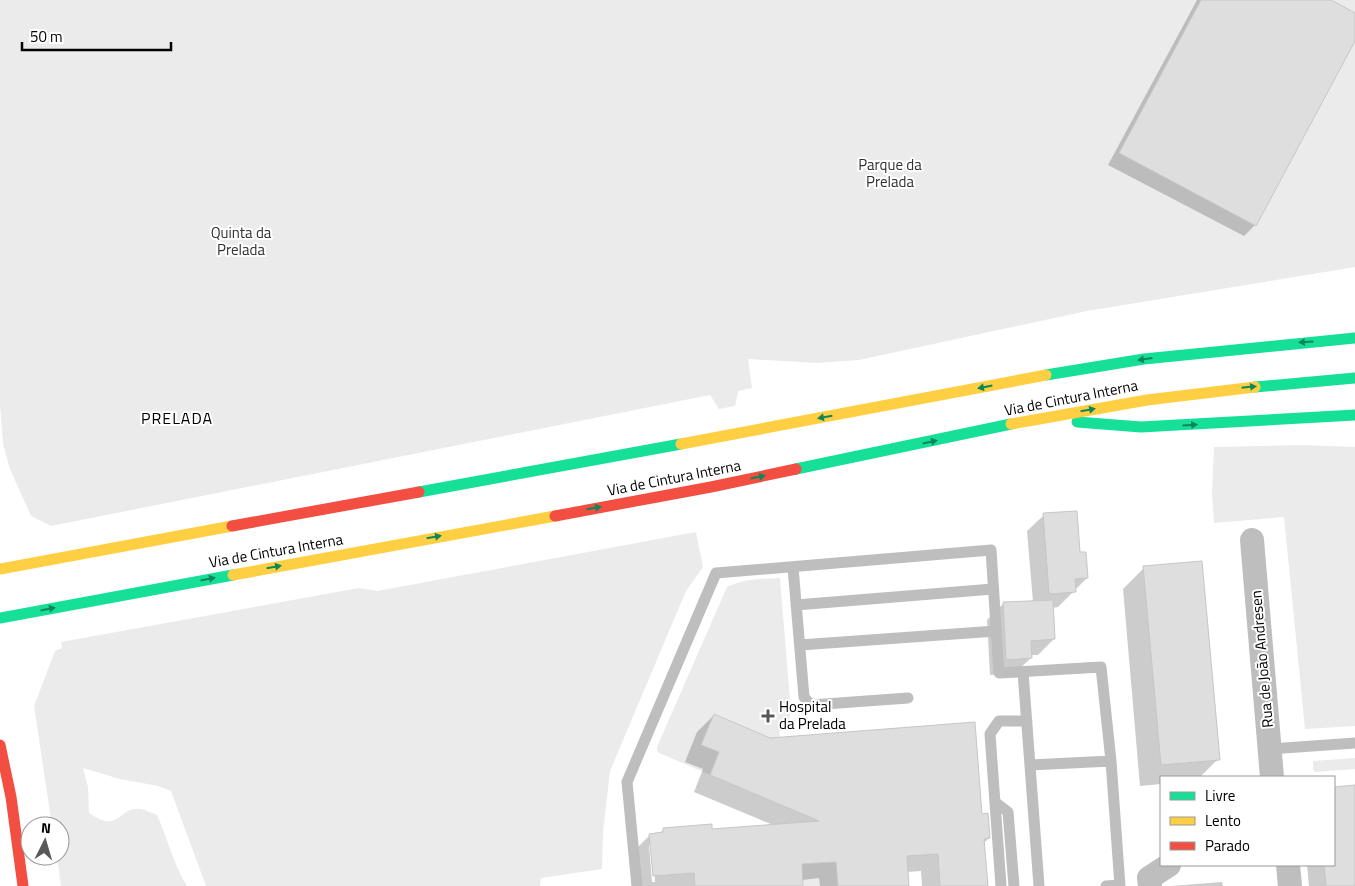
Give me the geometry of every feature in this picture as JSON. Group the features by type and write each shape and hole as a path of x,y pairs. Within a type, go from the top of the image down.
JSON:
{"main road":[{"name":"Via de Cintura Interna","path":"0,569 1037,377 1144,359 1355,338"},
{"name":"Via de Cintura Interna","path":"0,618 711,487 1040,418 1165,397 1228,389 1355,378"},
{"path":"1040,418 1141,427 1355,416"},
{"path":"0,745 11,797 23,886"}],"street":[{"name":"Rua de João Andresen","path":"1252,540 1272,776"},
{"path":"1150,886 1149,878 1167,866"},
{"path":"1288,866 1290,886"}],"lane":[{"path":"638,886 628,782 716,573 991,550 999,673 1101,667 1111,761 1120,885 1106,886"},
{"path":"793,567 804,697 812,705 908,698"},
{"path":"796,604 993,589"},
{"path":"800,645 996,631"},
{"path":"1023,672 1039,886"},
{"path":"1001,886 990,734 999,721 1027,721"},
{"path":"1269,749 1355,743"},
{"path":"1030,766 1111,761"},
{"path":"995,802 1008,812 1014,886"}],"green space":[{"name":"Quinta da Prelada","path":"0,0 1355,0 1355,267 1087,311 859,360 817,363 748,359 752,388 738,391 735,406 719,409 710,395 51,526 31,516 10,469 3,444 0,404"},
{"path":"1302,445 1355,447 1355,726 1305,729 1284,517 1214,523 1212,493 1214,447"},
{"path":"696,532 703,567 686,591 610,771 603,832 602,869 541,878 540,886 206,886 171,791 158,786 120,779 83,768 88,787 89,813 107,821 113,821 133,809 143,809 157,815 178,870 187,886 61,886 58,866 70,866 70,816 50,816 34,706 55,651 62,648 61,642 359,588 377,591"},
{"path":"780,578 791,712 789,719 779,721 780,742 714,714 701,744 719,752 710,775 657,752 657,747 727,587 747,580"},
{"path":"1355,758 1355,769 1315,772 1313,769 1313,761"},
{"path":"836,862 838,886 803,886 802,864"}],"building":[{"path":"1201,0 1331,0 1355,13 1355,41 1256,226 1119,153"},
{"path":"1077,511 1080,552 1086,552 1088,578 1075,579 1076,592 1049,594 1043,513"},
{"path":"1202,561 1220,760 1161,765 1143,566"},
{"path":"1053,600 1055,639 1031,641 1032,658 1006,660 1003,602"},
{"path":"714,714 770,738 975,722 982,814 988,813 990,838 984,839 988,886 940,886 938,854 907,856 909,886 838,886 836,862 802,864 803,886 695,886 694,873 653,876 649,834 663,832 663,828 712,824 712,829 819,821 710,775 719,752 701,745"},
{"path":"1355,785 1355,886 1326,886 1324,866 1335,866 1335,787"}],"traffic: fast":[{"path":"1046,375 1144,359 1355,338"},
{"path":"1255,387 1355,378"},
{"path":"1077,422 1141,427 1355,415"},
{"path":"796,469 1011,424"},
{"path":"419,492 681,444"},
{"path":"0,618 233,575"}],"traffic: slow":[{"path":"681,444 1046,375"},
{"path":"1011,424 1147,400 1255,387"},
{"path":"233,575 555,516"},
{"path":"0,569 232,526"}],"traffic: jam":[{"path":"555,516 796,469"},
{"path":"232,526 419,492"},
{"path":"0,745 11,797 23,886"}],"place":[{"name":"Hospital da Prelada","path":"768,716"}],"district":[{"name":"PRELADA","path":"177,418"}],"park label":[{"name":"Parque da Prelada","path":"890,174"}]}
